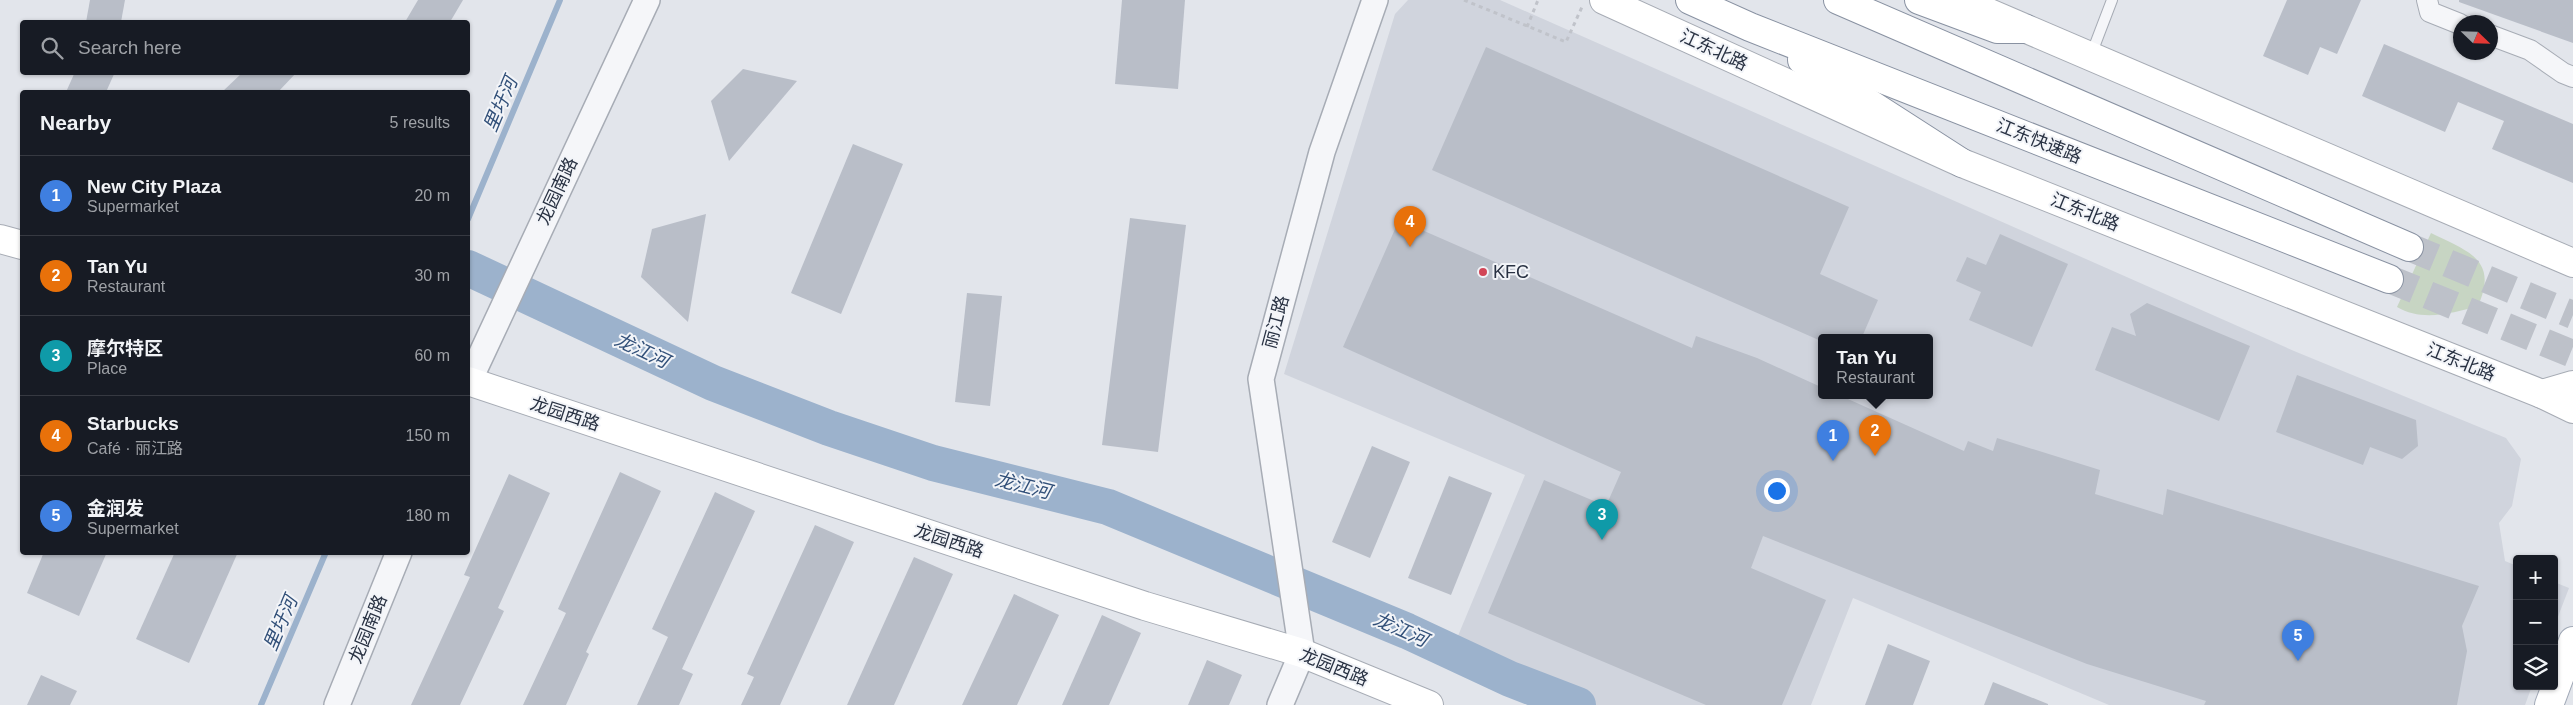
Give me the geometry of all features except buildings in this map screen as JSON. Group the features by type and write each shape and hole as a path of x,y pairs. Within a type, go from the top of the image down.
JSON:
{"main road":[{"name":"江东北路","path":"1604,0 1962,163 2542,394 2573,409"},
{"name":"江东快速路","path":"1690,0 1750,27 2389,280"},
{"path":"1838,0 2409,247"},
{"path":"1919,0 1997,29 2026,29"},
{"path":"1959,0 2573,263"},
{"path":"1750,27 1962,163"},
{"path":"0,239 20,244"},
{"name":"龙园西路","path":"470,383 1145,606 1302,653 1429,705"},
{"path":"2542,394 2573,385"},
{"path":"2549,705 2573,641"}],"street":[{"name":"龙园南路","path":"470,378 647,0"},
{"name":"丽江路","path":"1302,653 1261,379 1322,152 1375,0"},
{"path":"2427,0 2430,12 2453,21"},
{"path":"2498,38 2530,50 2563,73 2573,77"},
{"name":"龙园南路","path":"337,705 398,555"},
{"path":"1280,705 1302,653"}],"lane":[{"path":"2091,57 2112,0"}],"path":[{"path":"1464,0 1566,42 1585,0"},
{"path":"1527,27 1538,0"}],"shaded area":[{"path":"1408,0 1500,0 2294,351 2506,438 2521,459 2512,506 2499,523 2505,561 2513,564 2513,690 2531,690 2525,705 2109,705 1853,598 1811,705 1539,705 1445,667 1525,475 1284,374 1395,14"},
{"path":"2558,584 2569,588 2558,617"}],"green space":[{"path":"2431,233 2467,252 2482,267 2485,277 2478,306 2438,315 2417,314 2397,307"}],"waterway":[{"name":"里圩河","path":"470,214 560,0"},
{"name":"龙江河","path":"470,269 713,383 829,428 933,463 1108,507 1407,631 1510,679 1578,705"},
{"name":"里圩河","path":"261,705 325,555"}],"tunnel":[{"path":"2409,247 2573,315"},
{"path":"2389,279 2573,354"}],"place":[{"name":"Starbucks","path":"1410,247"},
{"name":"KFC","path":"1483,272"},
{"name":"Tan Yu","path":"1875,456"},
{"name":"New City Plaza","path":"1833,461"},
{"name":"摩尔特区","path":"1602,540"},
{"name":"金润发","path":"2298,661"}]}
